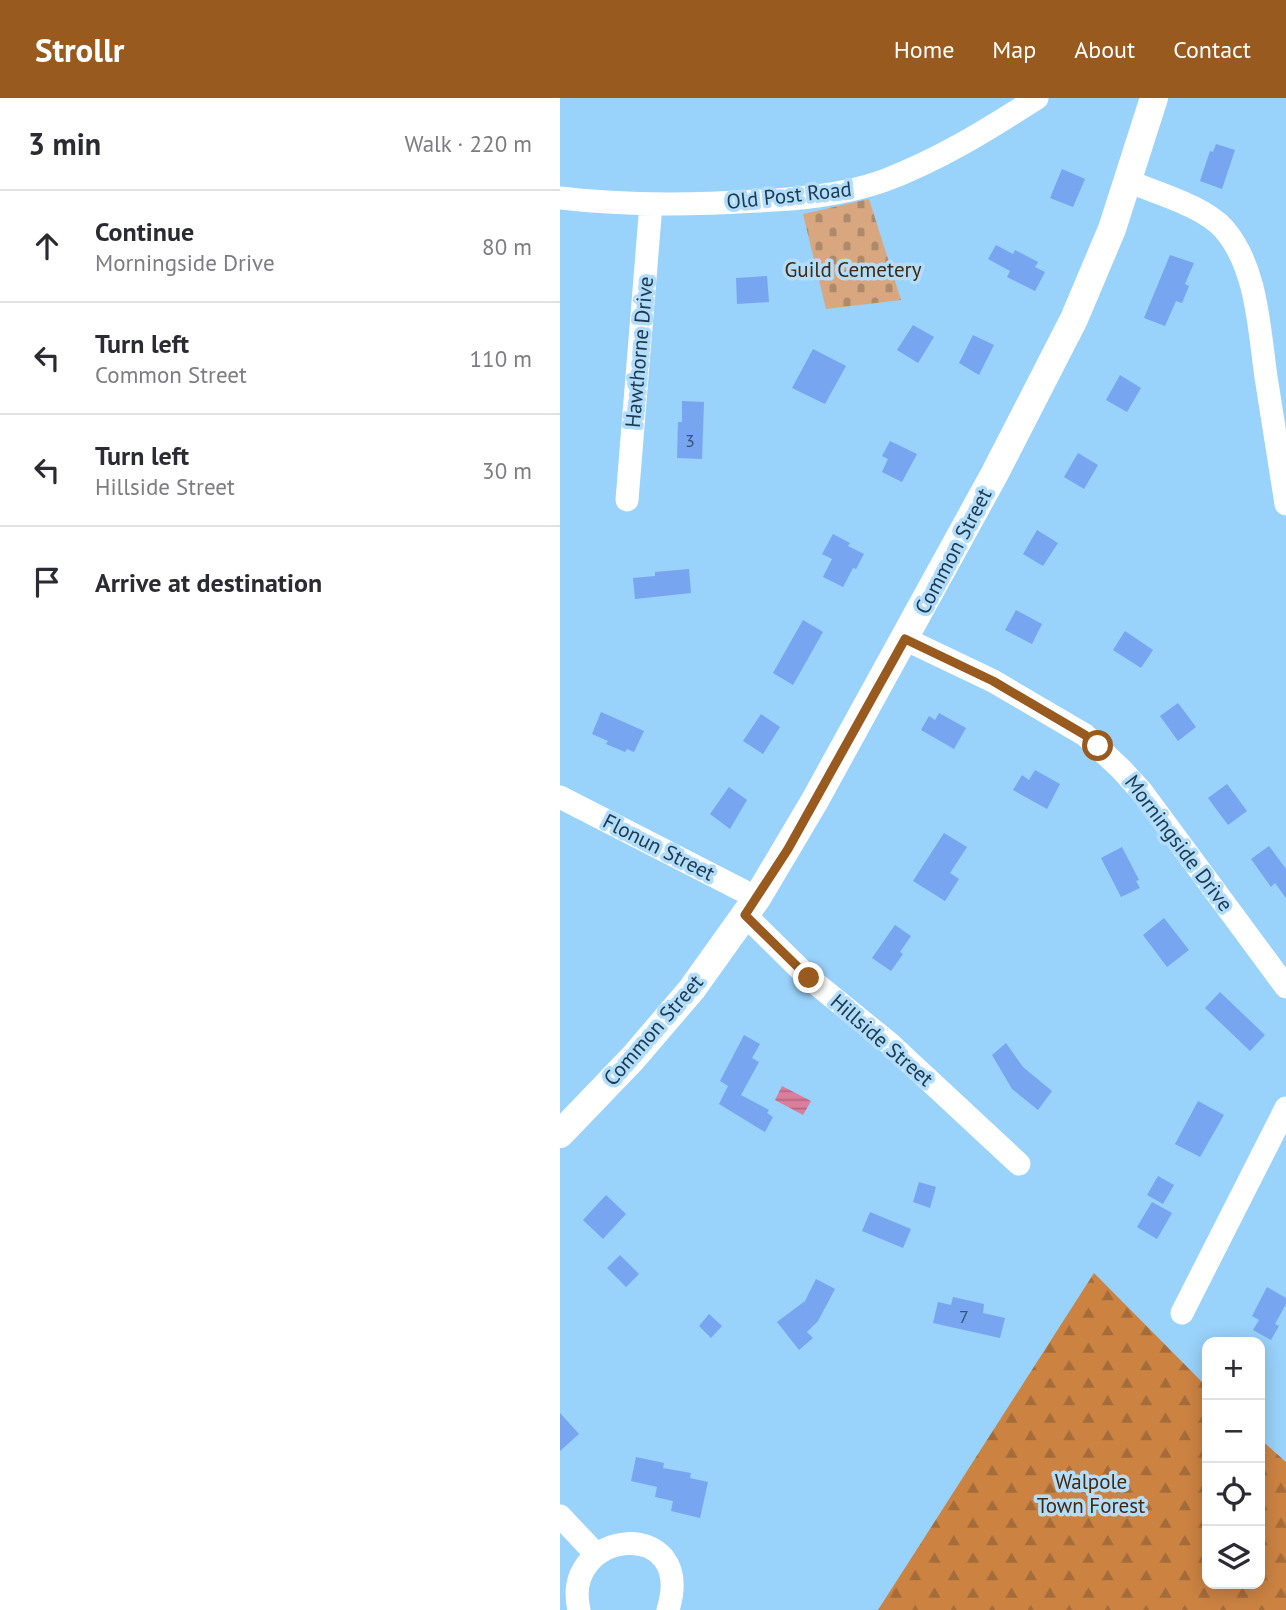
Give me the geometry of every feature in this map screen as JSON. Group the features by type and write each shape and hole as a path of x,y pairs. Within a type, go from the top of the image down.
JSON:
{"main road":[{"name":"Common Street","path":"560,1134 692,989 751,907 824,786 995,473 1073,319 1112,229 1154,98"}],"street":[{"name":"Old Post Road","path":"560,198 651,204 782,200 836,193 881,182 967,143 1037,98"},
{"path":"1128,181 1205,215 1222,227 1239,251 1246,267 1257,314 1286,504"},
{"name":"Hawthorne Drive","path":"627,500 651,204"},
{"name":"Morningside Drive","path":"905,639 993,681 1085,735 1103,751 1142,792 1286,987"},
{"name":"Flonun Street","path":"560,797 751,907"},
{"name":"Hillside Street","path":"751,907 809,978 889,1043 1019,1164"},
{"path":"1182,1313 1286,1108"},
{"path":"560,1516 594,1552"},
{"path":"579,1610 575,1594 579,1570 594,1552 615,1542 627,1542 649,1549 658,1556 673,1587 668,1610"}],"green space":[{"name":"Guild Cemetery","path":"869,199 901,300 826,309 803,214"},
{"name":"Walpole Town Forest","path":"1094,1273 1202,1382 1202,1589 1265,1589 1265,1443 1286,1462 1286,1610 878,1610"}],"shaded area":[{"path":"782,1086 811,1101 803,1115 775,1100"}],"building":[{"path":"1216,144 1235,150 1222,189 1200,181 1210,151 1213,152"},
{"path":"1062,169 1085,179 1073,207 1050,198"},
{"path":"996,245 1013,254 1015,250 1038,262 1035,267 1045,272 1035,291 1007,277 1010,271 988,259"},
{"path":"1170,255 1194,263 1185,284 1189,286 1182,303 1176,301 1165,326 1144,318"},
{"path":"767,276 769,302 737,304 736,278"},
{"path":"913,325 934,337 918,363 897,350"},
{"path":"973,335 994,345 979,375 959,363"},
{"path":"813,349 846,366 825,404 792,388"},
{"path":"1120,375 1141,388 1127,412 1106,400"},
{"path":"682,401 704,402 702,459 677,458 678,422 682,422"},
{"path":"890,441 917,454 902,482 882,472 888,459 882,456"},
{"path":"1078,453 1098,465 1084,489 1064,477"},
{"path":"1037,530 1058,543 1043,566 1023,554"},
{"path":"833,534 864,554 843,587 823,577 832,559 822,554"},
{"path":"689,569 691,593 635,599 633,578 655,576 655,572"},
{"path":"1016,610 1042,624 1032,644 1005,630"},
{"path":"803,620 823,632 793,685 773,673"},
{"path":"1125,631 1153,650 1141,668 1113,650"},
{"path":"1178,703 1196,727 1178,741 1160,716"},
{"path":"601,712 644,731 634,752 627,749 625,752 606,744 608,741 592,734"},
{"path":"939,713 966,728 954,749 921,730 929,716 935,720"},
{"path":"761,714 780,727 763,754 743,741"},
{"path":"1035,770 1060,784 1047,809 1013,790 1022,775 1029,780"},
{"path":"1227,784 1247,811 1228,825 1208,798"},
{"path":"729,787 747,800 730,829 710,814"},
{"path":"944,833 967,847 950,873 959,879 945,901 913,881"},
{"path":"1269,846 1286,869 1286,898 1275,883 1271,887 1251,859"},
{"path":"1122,847 1139,880 1136,881 1140,888 1121,897 1101,858"},
{"path":"1164,918 1189,950 1167,967 1143,935"},
{"path":"895,925 911,936 891,971 872,958"},
{"path":"1220,992 1265,1035 1250,1051 1205,1008"},
{"path":"744,1035 760,1044 752,1058 759,1062 741,1095 769,1110 767,1113 773,1117 765,1132 719,1104 728,1086 720,1081"},
{"path":"1006,1043 1023,1067 1052,1091 1038,1110 1012,1089 992,1055"},
{"path":"1198,1101 1224,1115 1200,1157 1175,1144"},
{"path":"1158,1176 1174,1185 1163,1204 1147,1195"},
{"path":"919,1182 936,1187 930,1208 913,1202"},
{"path":"606,1195 626,1214 603,1239 583,1220"},
{"path":"1152,1202 1172,1213 1157,1239 1137,1227"},
{"path":"870,1212 911,1229 903,1248 862,1231"},
{"path":"620,1255 639,1274 626,1287 607,1268"},
{"path":"816,1279 835,1289 818,1321 807,1332 813,1338 799,1350 777,1322 805,1301"},
{"path":"1267,1287 1286,1298 1286,1304 1275,1324 1279,1326 1271,1340 1253,1330 1259,1320 1252,1316"},
{"path":"953,1297 984,1304 983,1313 1005,1318 1000,1338 933,1323 938,1302 951,1305"},
{"path":"709,1314 722,1326 711,1338 699,1326"},
{"path":"560,1413 579,1434 560,1451"},
{"path":"636,1457 664,1463 663,1468 691,1473 690,1478 708,1482 700,1518 671,1511 673,1501 655,1497 657,1487 631,1481"}],"route":[{"path":"809,978 745,915 788,849 905,639 993,681 1085,735 1098,746"}]}
